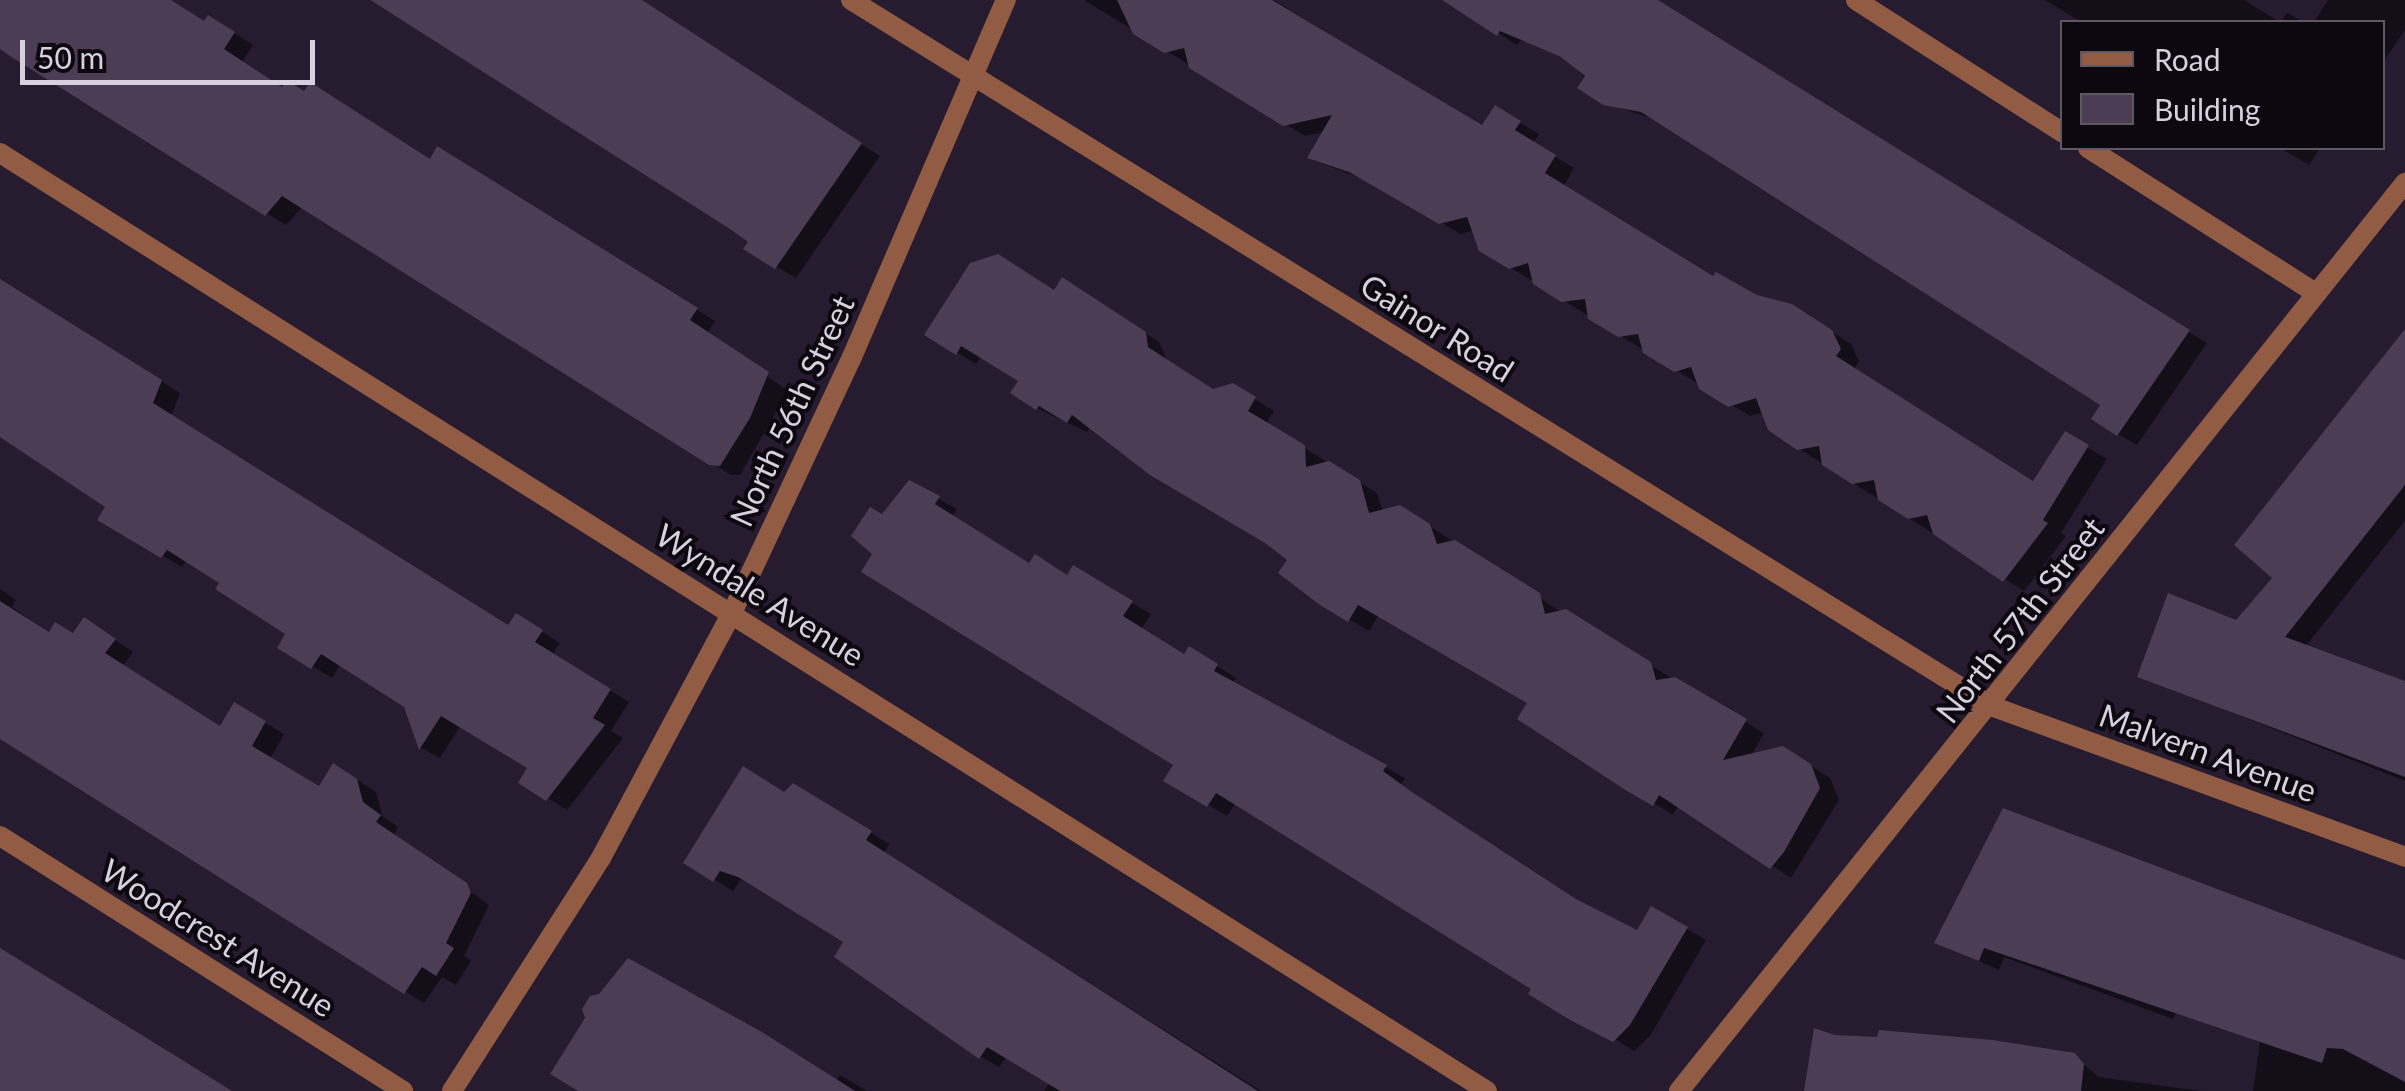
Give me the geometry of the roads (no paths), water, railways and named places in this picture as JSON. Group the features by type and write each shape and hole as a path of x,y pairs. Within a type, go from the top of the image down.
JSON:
{"street":[{"name":"Gainor Road","path":"851,0 1991,706"},
{"name":"North 56th Street","path":"452,1091 601,858 732,613 852,358 970,75 1006,0"},
{"path":"1856,0 2060,131"},
{"path":"2091,150 2316,293"},
{"name":"Wyndale Avenue","path":"0,153 1487,1091"},
{"name":"North 57th Street","path":"1680,1091 2405,183"},
{"name":"Malvern Avenue","path":"1991,706 2405,857"},
{"name":"Woodcrest Avenue","path":"0,836 404,1091"}]}
